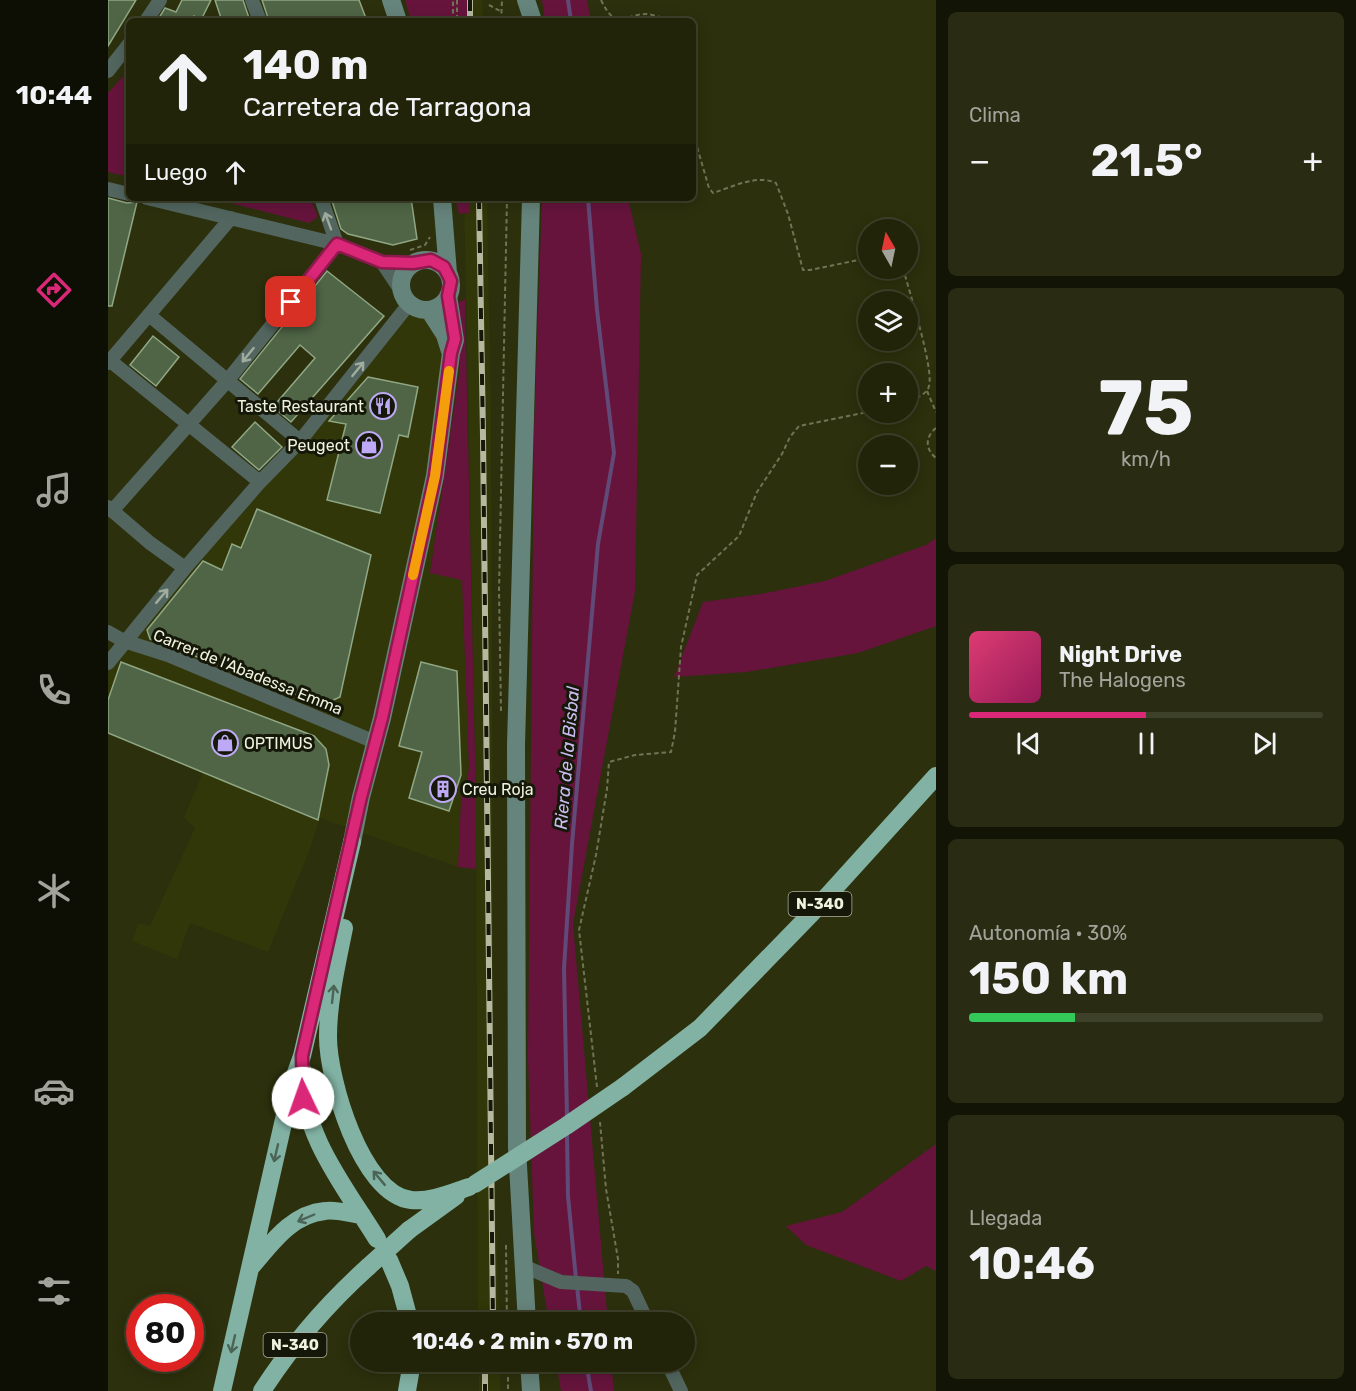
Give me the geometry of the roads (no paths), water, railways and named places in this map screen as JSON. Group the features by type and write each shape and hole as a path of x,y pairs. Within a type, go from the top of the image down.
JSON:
{"highway":[{"name":"N-340","path":"262,1391 294,1346 333,1302 409,1230 472,1185 623,1087 700,1028 811,914 936,776"},
{"path":"222,1391 292,1084 302,1056 352,843"},
{"path":"352,843 349,900 335,972 328,1037 331,1071 340,1104 354,1141 376,1178 400,1196 411,1200 429,1199 472,1185"},
{"path":"302,1056 303,1098 309,1121 319,1143 377,1239"},
{"path":"249,1269 285,1227 325,1211 362,1215"},
{"path":"389,1260 400,1286 407,1312"},
{"path":"276,1391 333,1302"},
{"path":"407,1391 410,1372"}],"street":[{"path":"148,18 160,0"},
{"path":"252,0 259,18"},
{"path":"391,0 397,18"},
{"path":"526,0 532,18"},
{"path":"108,71 119,56"},
{"path":"108,189 126,193"},
{"path":"160,201 337,244 382,262 414,258 438,263 448,273"},
{"path":"322,201 337,244"},
{"path":"352,843 435,476 451,353 455,339 448,296 451,281 440,231 442,201"},
{"path":"525,1312 517,1148 516,745 531,201"},
{"path":"231,218 109,361 260,482"},
{"path":"108,663 185,568 260,482 300,441 405,296 403,274 414,258 440,231"},
{"path":"185,568 150,543 110,509 228,380 337,244"},
{"path":"382,262 405,296 422,310 437,308 448,296"},
{"path":"429,310 445,335 451,353"},
{"path":"149,315 300,441"},
{"name":"Carrer de l'Abadessa Emma","path":"108,632 124,641 168,655 375,742"},
{"path":"523,1266 561,1282 626,1286 633,1291 643,1312"},
{"path":"530,1372 531,1391"},
{"path":"672,1372 681,1391"}],"waterway":[{"name":"Riera de la Bisbal","path":"568,0 571,18"},
{"name":"Riera de la Bisbal","path":"567,1117 564,968 572,844 598,544 614,453 597,310 588,201"},
{"name":"Riera de la Bisbal","path":"567,1134 568,1196 576,1279"},
{"name":"Riera de la Bisbal","path":"577,1286 580,1312"},
{"name":"Riera de la Bisbal","path":"588,1372 591,1391"}],"railway":[{"path":"470,0 470,18"},
{"path":"479,201 493,1312"},
{"path":"485,1372 485,1391"}],"place":[{"name":"Taste Restaurant","path":"383,406"},
{"name":"Peugeot","path":"369,445"},
{"name":"OPTIMUS","path":"225,743"},
{"name":"Creu Roja","path":"443,789"}]}
